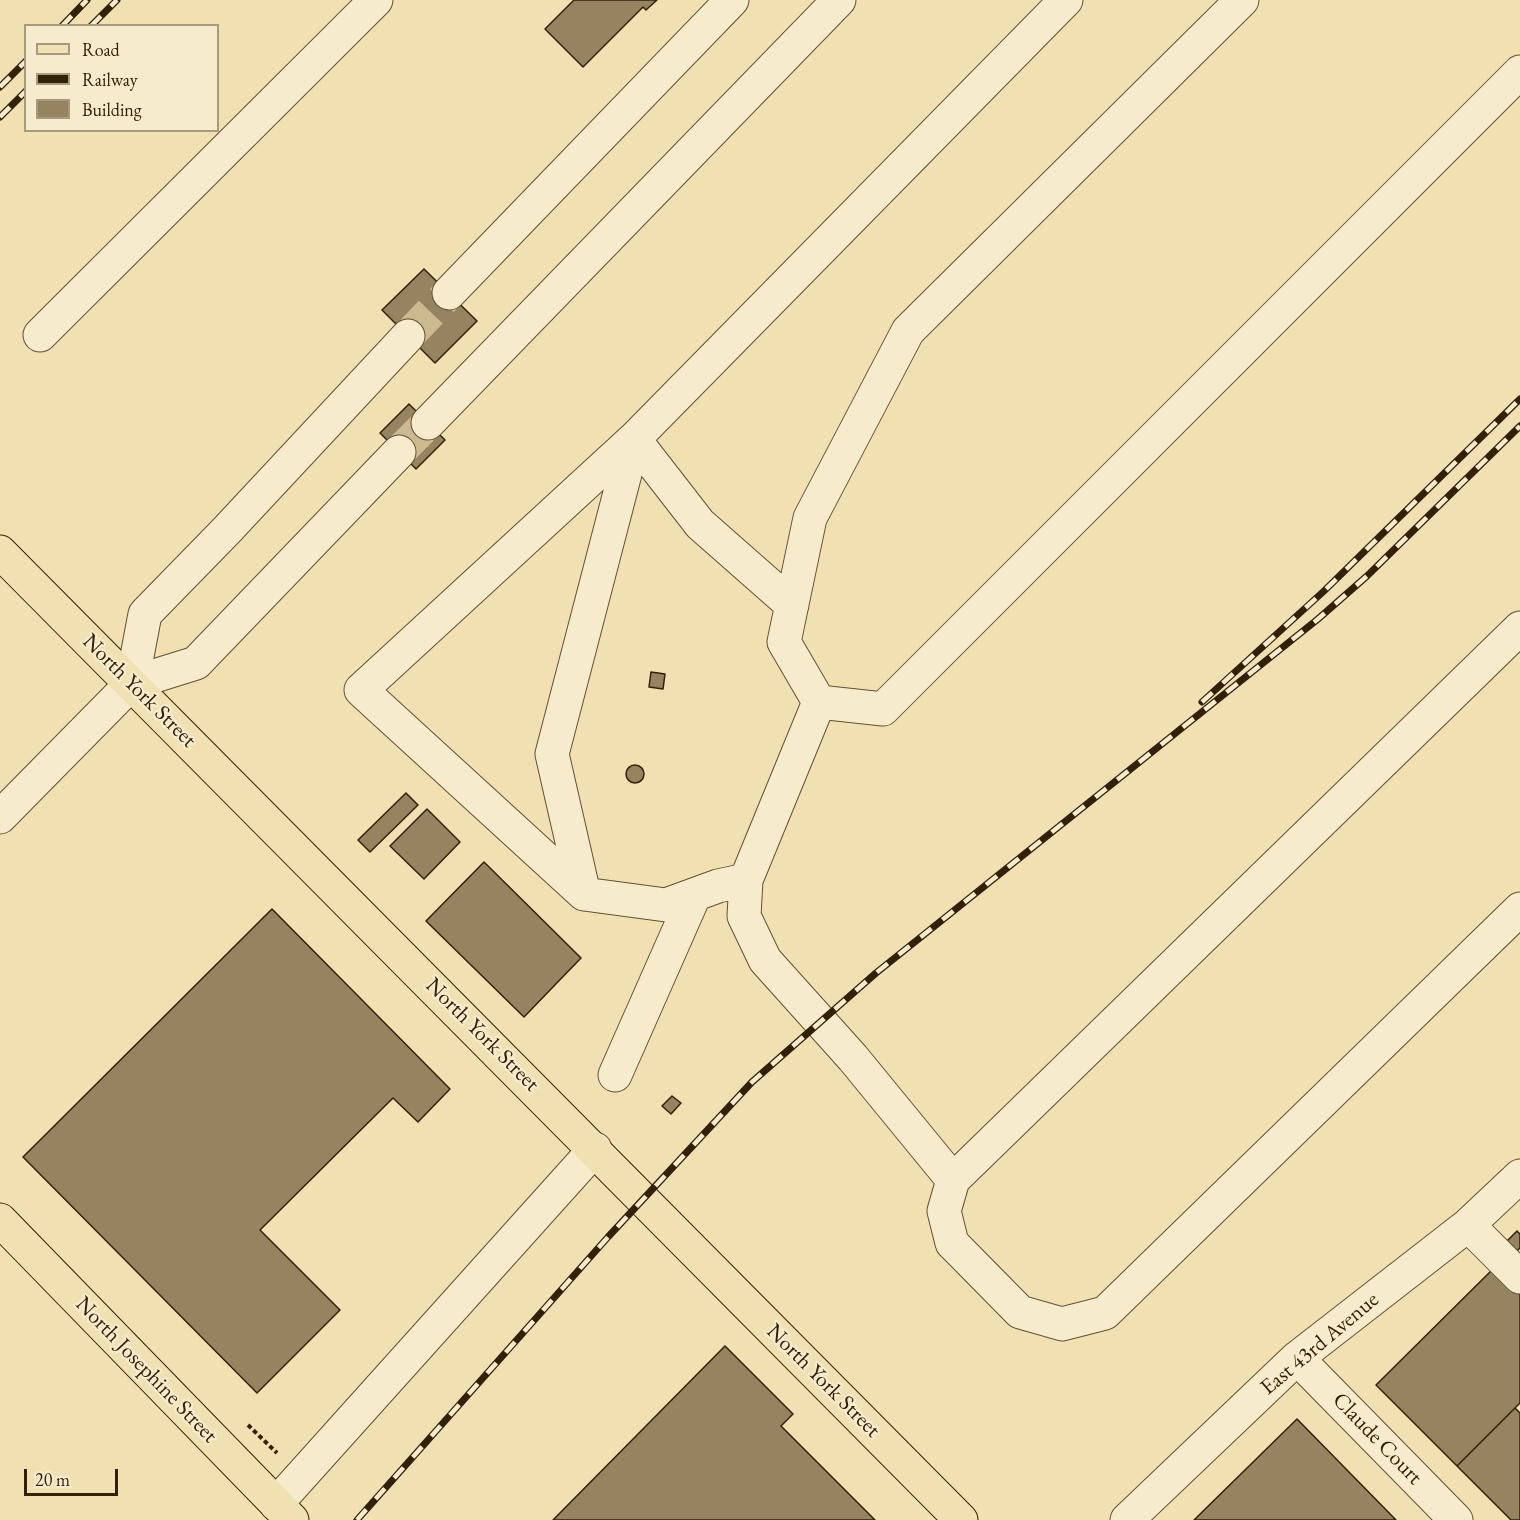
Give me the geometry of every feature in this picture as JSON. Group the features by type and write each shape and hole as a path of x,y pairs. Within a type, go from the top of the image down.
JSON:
{"main road":[{"name":"North York Street","path":"0,552 961,1520"},
{"name":"North Josephine Street","path":"0,1220 284,1512"}],"street":[{"path":"40,335 376,0"},
{"path":"449,293 732,0"},
{"path":"428,423 839,0"},
{"path":"746,880 718,886 666,905 584,894 361,690 634,439 1066,0"},
{"path":"819,702 784,642 810,518 908,331 1242,0"},
{"path":"819,702 883,709 1520,72"},
{"path":"132,683 145,614 408,336"},
{"path":"634,439 700,524 792,605"},
{"path":"584,894 552,754 634,439"},
{"path":"0,817 132,683 195,663 399,452"},
{"path":"1520,628 953,1180 944,1211 952,1243 1020,1312 1062,1324 1105,1313 1520,909"},
{"path":"819,702 746,880 744,916 765,960 853,1058 953,1180"},
{"path":"615,1075 694,896"},
{"path":"284,1512 594,1149"},
{"name":"East 43rd Avenue","path":"1127,1520 1297,1358 1468,1225 1520,1176"},
{"path":"1468,1225 1520,1277"},
{"name":"Claude Court","path":"1297,1358 1456,1520"}],"building":[{"path":"574,0 657,0 646,10 643,7 583,67 545,29"},
{"path":"424,269 477,321 435,363 382,310"},
{"path":"409,404 445,440 416,469 380,433"},
{"path":"651,672 665,674 663,689 649,687"},
{"path":"635,765 641,768 644,774 641,780 635,783 629,780 626,774 629,768"},
{"path":"406,793 418,805 370,852 358,840"},
{"path":"427,809 460,842 424,879 390,846"},
{"path":"484,862 581,958 524,1017 426,921"},
{"path":"272,909 450,1089 418,1122 393,1098 260,1230 340,1310 257,1393 23,1157"},
{"path":"672,1096 681,1103 671,1114 662,1106"},
{"path":"1517,1231 1520,1234 1520,1248 1513,1255 1503,1245"},
{"path":"1494,1268 1520,1294 1520,1403 1457,1466 1376,1385"},
{"path":"725,1346 793,1414 781,1426 875,1520 553,1520"},
{"path":"1515,1408 1520,1413 1520,1520 1511,1520 1457,1466"},
{"path":"1297,1419 1396,1520 1194,1520"}],"tunnel":[{"path":"408,336 449,293"},
{"path":"399,452 428,423"}],"railway":[{"path":"64,24 87,0"},
{"path":"93,24 117,0"},
{"path":"0,87 24,63"},
{"path":"0,117 24,93"},
{"path":"1202,702 1324,591 1520,399"},
{"path":"357,1520 608,1237 752,1082 876,973 1318,619 1367,576 1520,426"}]}
